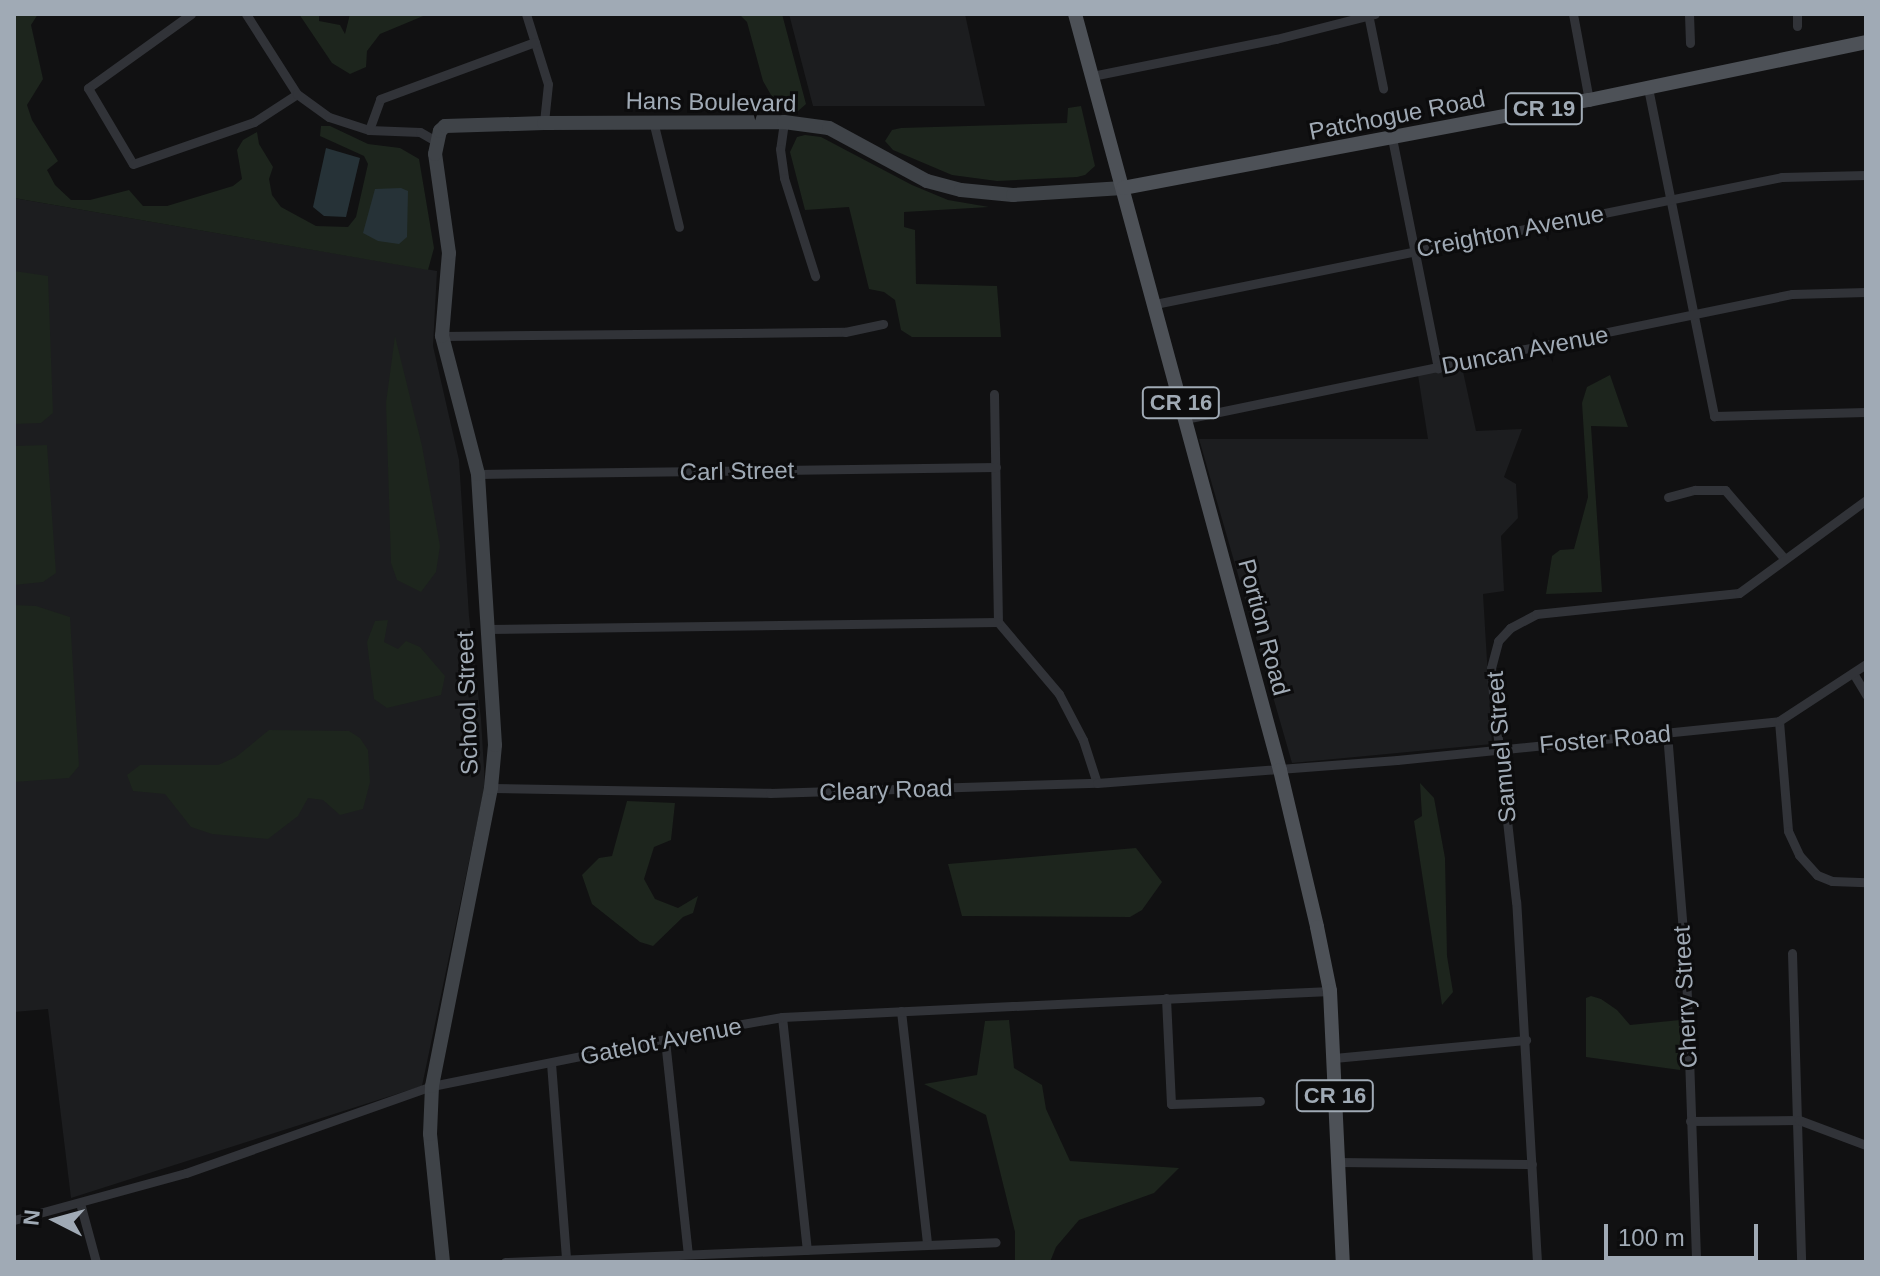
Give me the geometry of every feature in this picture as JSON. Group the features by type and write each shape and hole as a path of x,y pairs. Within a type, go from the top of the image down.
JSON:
{"main road":[{"name":"Portion Road","path":"1075,14 1280,770 1330,991 1343,1262"},
{"name":"Patchogue Road","path":"1123,188 1589,100 1866,42"}],"street":[{"path":"191,14 173,18 88,88 133,164 254,122 297,94"},
{"path":"246,14 297,94 329,117 369,130 420,132 437,142"},
{"path":"526,14 548,84 544,123"},
{"path":"1092,76 1276,39 1371,14 1383,88"},
{"path":"1573,14 1589,100"},
{"path":"1689,14 1690,43"},
{"path":"1797,14 1797,26"},
{"path":"369,130 380,99 535,42"},
{"path":"1648,88 1714,416 1866,412"},
{"path":"653,121 679,227"},
{"name":"Hans Boulevard","path":"437,142 445,126 653,121 784,122 829,128 927,181 961,190 1013,195 1123,188"},
{"path":"784,122 780,149 784,178 815,276"},
{"path":"1392,138 1438,368"},
{"name":"School Street","path":"437,142 435,154 449,253 442,336 478,474 495,745 491,788 432,1086 430,1134 443,1262"},
{"name":"Creighton Avenue","path":"1155,304 1782,177 1866,175"},
{"name":"Duncan Avenue","path":"1185,419 1792,294 1866,292"},
{"path":"442,336 845,332 883,324"},
{"path":"994,394 998,622 1059,694 1083,740 1097,783"},
{"name":"Carl Street","path":"478,474 996,467"},
{"path":"1668,497 1695,490 1725,490 1784,558"},
{"name":"Samuel Street","path":"1537,1262 1516,902 1491,668 1498,641 1527,617 1550,612 1714,598 1739,593 1866,500"},
{"path":"487,629 998,622"},
{"name":"Foster Road","path":"1280,770 1779,721 1866,664"},
{"path":"1853,673 1866,695"},
{"path":"1779,721 1788,831 1799,855 1817,875 1832,881 1866,882"},
{"name":"Cherry Street","path":"1667,733 1686,971 1696,1262"},
{"name":"Cleary Road","path":"491,788 770,793 1097,783 1280,770"},
{"path":"1792,953 1801,1262"},
{"name":"Gatelot Avenue","path":"14,1220 186,1173 432,1086 782,1017 1330,991"},
{"path":"1166,998 1171,1104 1260,1101"},
{"path":"901,1011 927,1244"},
{"path":"782,1017 807,1250"},
{"path":"665,1040 688,1254"},
{"path":"1334,1058 1526,1040"},
{"path":"551,1063 566,1259"},
{"path":"1690,1121 1799,1120 1866,1145"},
{"path":"1337,1162 1532,1164"},
{"path":"80,1203 96,1262"},
{"path":"505,1262 996,1242"}],"shaded area":[{"path":"14,14 38,14 31,25 43,79 27,105 32,120 58,161 47,170 55,185 71,200 90,200 129,190 143,206 167,206 233,186 242,179 237,150 243,140 257,132 259,144 273,167 269,179 272,195 281,207 316,226 348,227 356,217 368,164 364,156 320,136 321,126 330,126 368,144 400,148 419,159 434,248 428,270 14,198"},
{"path":"299,14 319,14 319,21 340,25 345,34 350,14 428,14 380,34 367,51 366,67 350,74 332,63"},
{"path":"739,14 782,14 806,104 797,112 785,108 771,95 763,81 747,22"},
{"path":"789,14 965,14 985,106 813,106"},
{"path":"1081,106 1095,166 1085,175 1077,177 997,181 952,175 893,150 885,141 892,130 901,128 1067,123 1068,108"},
{"path":"797,137 821,137 912,185 948,200 989,207 904,212 904,227 915,230 916,284 997,286 1001,337 912,337 901,330 895,300 884,292 869,289 849,207 805,210 790,152"},
{"path":"326,148 360,158 346,217 324,216 313,207"},
{"path":"401,188 408,191 407,237 399,244 378,241 363,233 375,189"},
{"path":"14,198 437,271 433,346 459,460 469,616 485,785 422,1086 71,1198 48,1009 14,1012"},
{"path":"14,271 48,276 53,413 41,423 14,424"},
{"path":"395,336 422,446 440,546 436,572 421,592 397,580 391,563 386,403"},
{"path":"1462,367 1476,431 1522,429 1504,477 1516,484 1518,518 1501,536 1504,591 1483,594 1492,744 1292,763 1199,439 1428,439 1418,375"},
{"path":"1610,375 1628,427 1591,426 1602,592 1546,594 1552,556 1560,550 1574,549 1588,497 1582,403 1587,387"},
{"path":"47,445 56,573 43,582 14,585 14,446"},
{"path":"14,605 36,606 70,617 79,766 69,778 14,782"},
{"path":"388,620 384,642 398,649 406,641 420,647 445,676 441,695 387,708 374,699 367,642 375,621"},
{"path":"269,730 349,731 360,738 368,750 370,782 363,809 340,815 323,800 308,798 298,816 268,839 212,834 191,827 165,794 133,791 127,775 140,765 218,765 236,757"},
{"path":"1420,783 1434,798 1445,858 1447,956 1453,992 1442,1005 1414,821 1422,816"},
{"path":"627,801 675,803 671,840 654,847 644,879 655,899 678,908 698,896 693,913 683,917 653,946 640,942 592,904 582,875 599,858 612,856"},
{"path":"1136,848 1162,882 1142,910 1130,917 962,916 948,864"},
{"path":"1591,996 1617,1010 1630,1025 1680,1020 1680,1070 1586,1057 1586,998"},
{"path":"1009,1020 1014,1068 1042,1085 1046,1109 1070,1161 1179,1168 1154,1193 1079,1220 1056,1247 1050,1262 1015,1262 1015,1232 986,1115 924,1084 977,1075 985,1021"}]}
